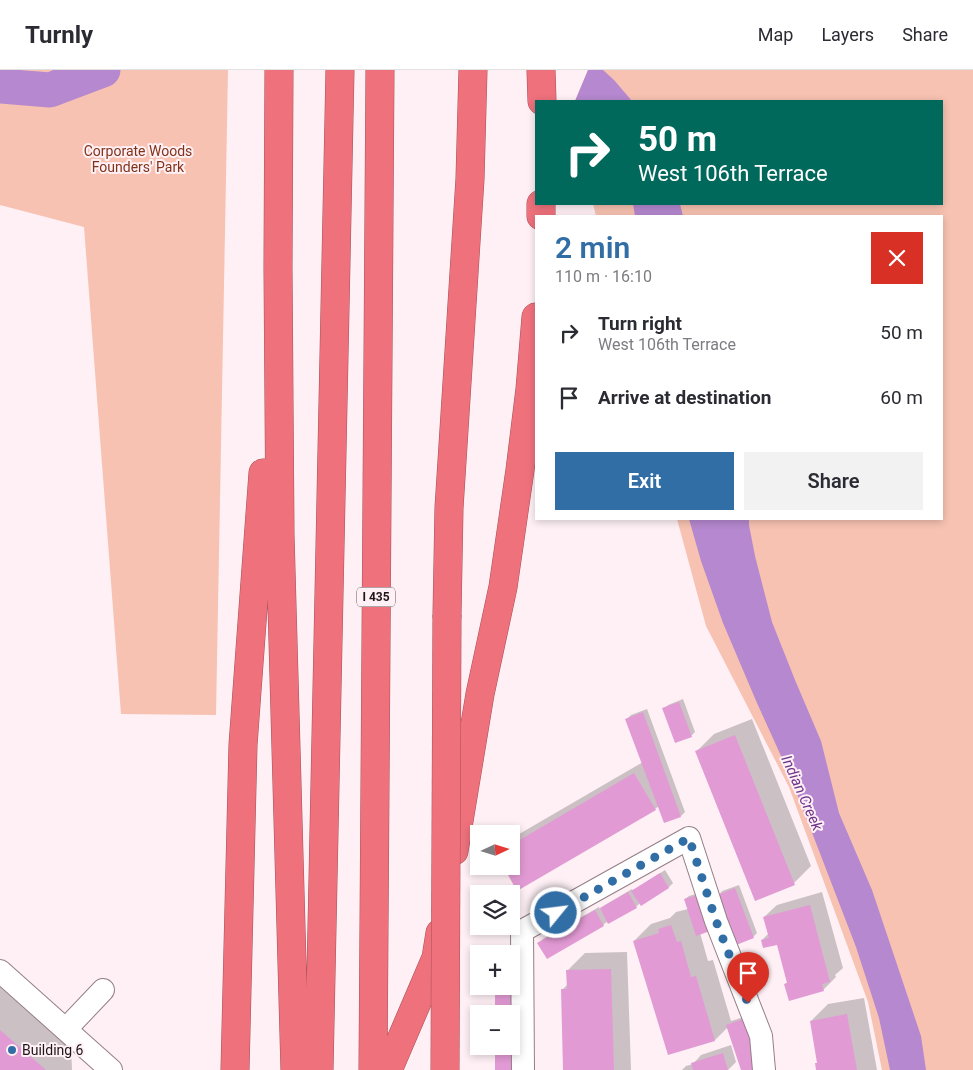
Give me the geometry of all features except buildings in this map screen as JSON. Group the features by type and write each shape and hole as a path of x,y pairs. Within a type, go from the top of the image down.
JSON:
{"highway":[{"path":"279,70 280,534 295,1070"},
{"path":"319,1070 340,70"},
{"name":"I 435","path":"373,1070 380,70"},
{"path":"445,1070 449,508 470,179 472,70"},
{"path":"541,70 542,100"},
{"path":"235,1070 243,745 278,267"},
{"path":"388,1070 436,958 480,694 503,587 530,390 535,329"}],"street":[{"path":"523,1070 522,932 689,838 716,921 761,1036 764,1070"},
{"path":"0,971 111,1070"},
{"path":"66,1029 103,990"}],"green space":[{"name":"Corporate Woods Founders' Park","path":"0,70 228,70 216,715 121,714 84,227 0,205"},
{"path":"588,70 973,70 973,1070 882,1070 868,1002 789,787 706,626 677,520 943,520 943,215 596,215 593,205 943,205 943,100 575,100"}],"water":[{"path":"588,70 603,70 631,100 575,100"},
{"path":"633,205 680,205 683,215 635,215"},
{"path":"689,520 749,520 755,556 772,622 821,741 839,813 872,890 921,1036 926,1070 890,1070 879,1018 856,947 791,778 723,623 701,561"}],"waterway":[{"name":"Indian Creek","path":"0,86 50,90 103,70"}],"place":[{"name":"Building 6","path":"12,1050"}],"route":[{"path":"556,913 689,838 716,921 748,1003"}]}
